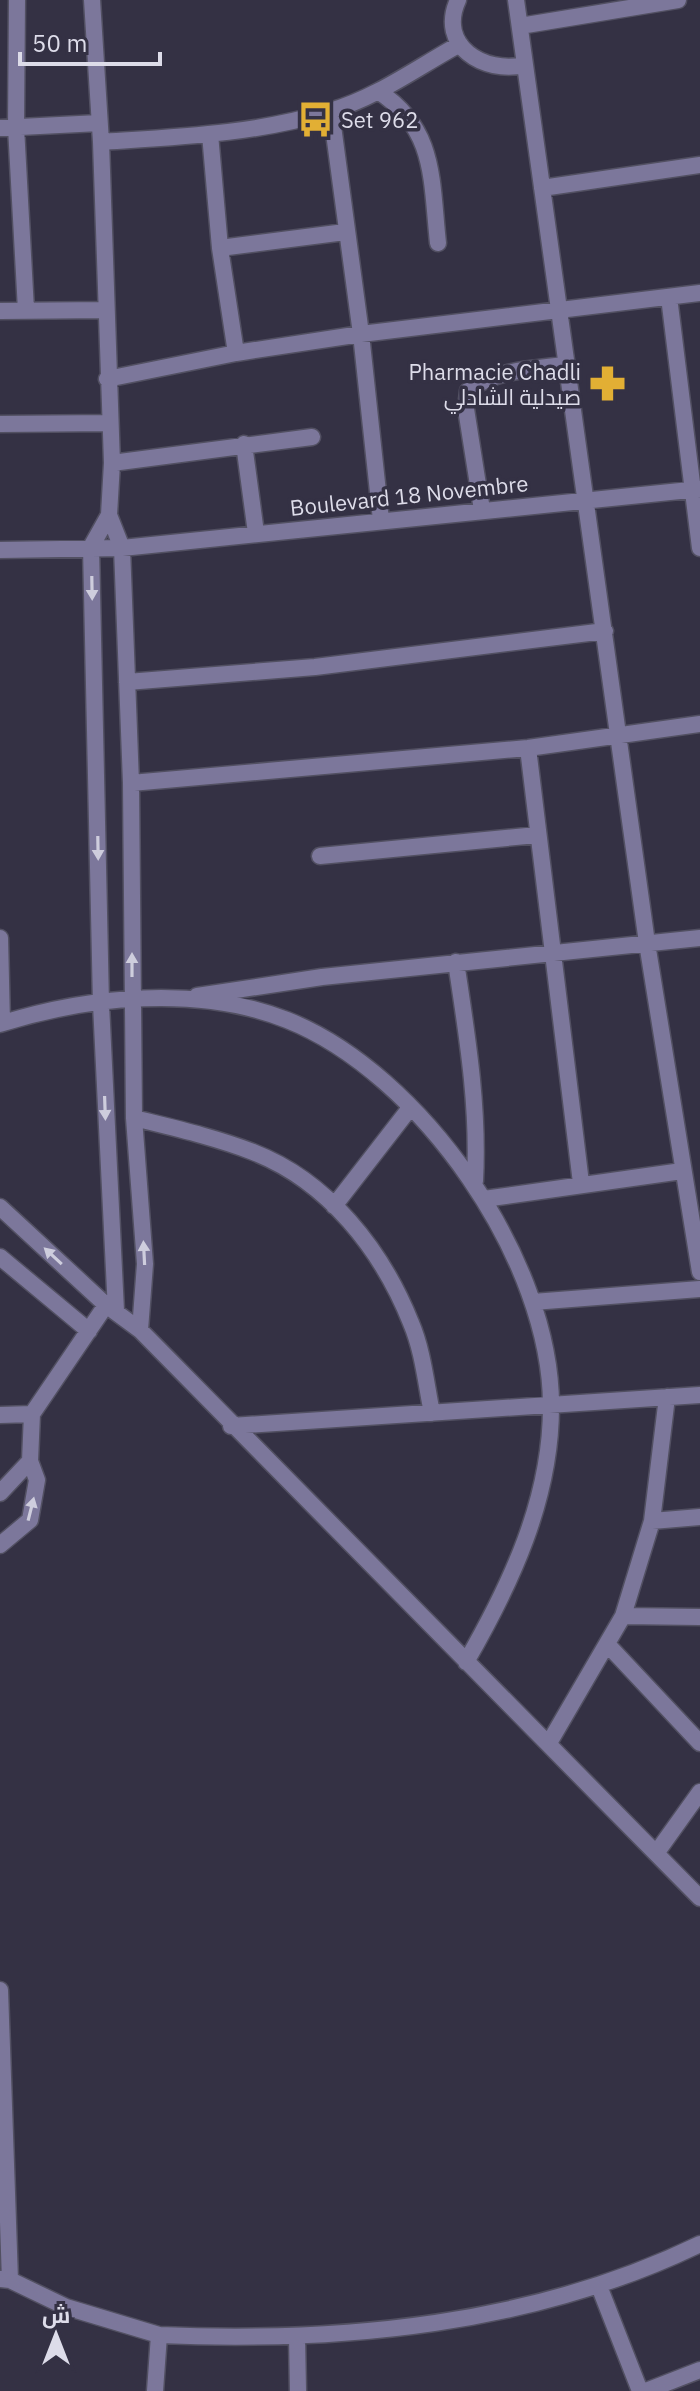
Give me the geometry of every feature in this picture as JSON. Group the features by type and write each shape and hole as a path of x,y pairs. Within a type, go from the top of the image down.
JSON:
{"street":[{"path":"17,0 8,127 26,310"},
{"path":"92,0 101,142 112,463 109,515 122,548 131,783 134,1118 145,1264 140,1330"},
{"path":"458,0 454,26 460,44 472,58 488,67 506,69 524,65"},
{"path":"516,0 564,365 587,500 647,943 700,1272"},
{"path":"520,26 678,0"},
{"path":"101,142 210,134 331,111 378,91 460,44"},
{"path":"378,91 400,107 419,129 428,161 438,243"},
{"path":"331,111 361,334 381,520"},
{"path":"8,127 99,123"},
{"path":"210,134 220,248 236,353"},
{"path":"542,188 700,165"},
{"path":"220,248 345,232"},
{"path":"107,379 236,353 361,334 700,293"},
{"path":"669,297 696,489 700,548"},
{"path":"0,311 106,310"},
{"path":"482,510 466,409 468,391 481,382 504,375 564,365"},
{"path":"0,424 110,423"},
{"path":"112,463 312,437"},
{"path":"244,444 256,533"},
{"name":"Boulevard 18 Novembre","path":"0,550 122,548 696,489"},
{"path":"0,1545 30,1520 37,1480 30,1461 32,1414 89,1331 111,1308 91,547 109,515"},
{"path":"127,682 315,667 605,631"},
{"path":"131,783 528,748 700,724"},
{"path":"528,748 581,1183"},
{"path":"320,856 537,835"},
{"path":"0,938 1,1023 132,1000 181,998 456,962 700,938"},
{"path":"456,962 474,1089 478,1139 475,1181"},
{"path":"181,998 285,1019 324,1038 394,1091 475,1181 513,1253 533,1302 546,1359 551,1405 545,1475 503,1598 466,1662"},
{"path":"334,1206 410,1108"},
{"path":"134,1118 255,1153 284,1167 334,1206 363,1235 413,1325 432,1413"},
{"path":"484,1199 682,1171"},
{"path":"0,1207 111,1308 140,1330 231,1426 700,1898"},
{"path":"2,1264 89,1331"},
{"path":"533,1302 700,1289"},
{"path":"231,1426 700,1395"},
{"path":"549,1743 623,1616 652,1521 667,1397"},
{"path":"0,1415 32,1414"},
{"path":"0,1493 30,1461"},
{"path":"652,1521 700,1517"},
{"path":"623,1616 700,1617"},
{"path":"607,1644 700,1743"},
{"path":"657,1852 700,1792"},
{"path":"0,1993 3,2276 66,2307 159,2335 297,2337 431,2323 599,2286 700,2244"},
{"path":"599,2286 640,2391"},
{"path":"155,2391 159,2335"},
{"path":"297,2337 298,2391"},
{"path":"646,2391 700,2370"}],"place":[{"name":"Set 962","path":"315,119"},
{"name":"Pharmacie Chadli صيدلية الشادلي","path":"607,384"}]}
